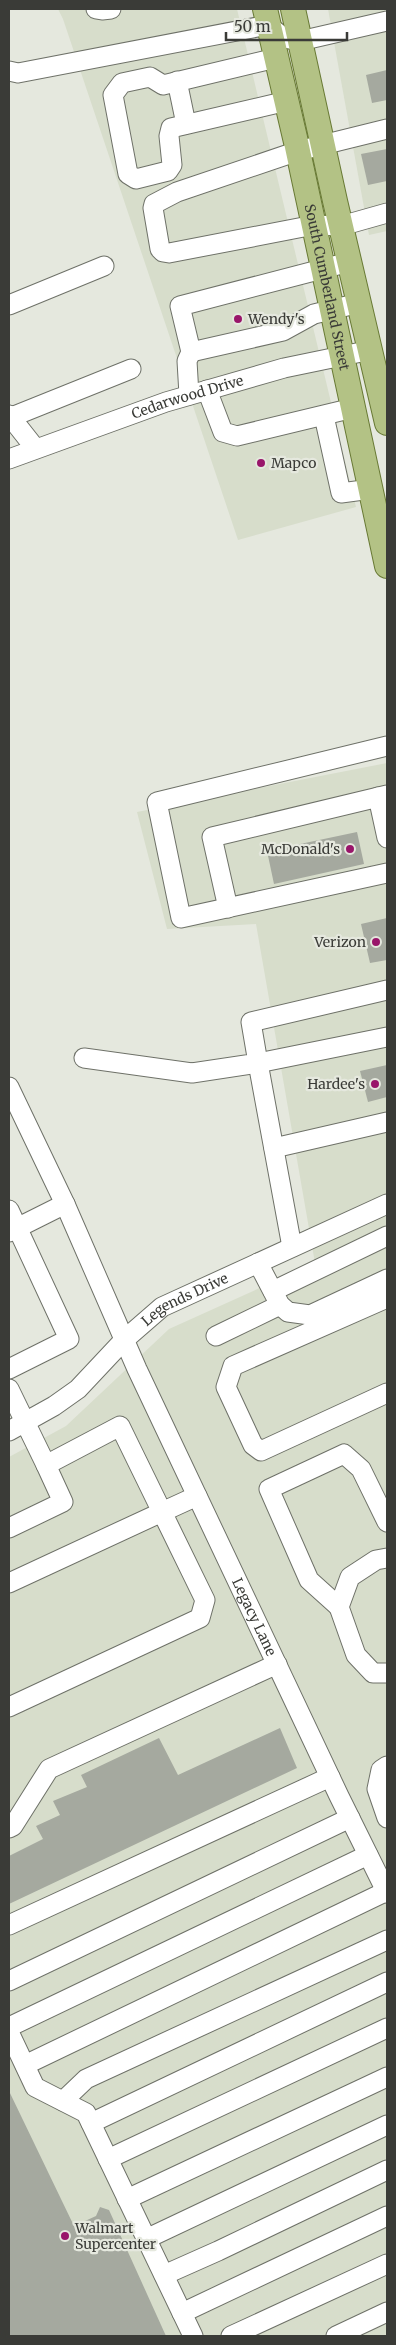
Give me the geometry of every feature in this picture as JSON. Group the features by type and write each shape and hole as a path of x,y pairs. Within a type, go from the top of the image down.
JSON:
{"main road":[{"name":"South Cumberland Street","path":"293,9 322,145 387,423"},
{"name":"South Cumberland Street","path":"267,17 314,225 387,566"}],"street":[{"path":"96,9 111,9"},
{"path":"9,71 18,73 267,17 284,38 300,41 387,21"},
{"path":"276,58 164,85 150,77 122,82 113,95 128,174 136,179 168,171 172,165 169,136 171,128 286,101"},
{"path":"177,81 186,124"},
{"path":"387,129 298,152 159,200 154,204 153,208 160,249 163,252 314,225 341,226 387,213"},
{"path":"350,262 180,306 192,352 187,361 198,393 223,432 237,436 353,408"},
{"path":"9,305 104,266"},
{"path":"192,352 283,331 314,314 360,303"},
{"name":"Cedarwood Drive","path":"9,459 35,448 198,393 284,368 370,350"},
{"path":"35,448 9,417 131,369"},
{"path":"324,416 341,493 371,489"},
{"path":"387,746 157,802 181,918 387,873"},
{"path":"228,908 212,837 383,796 387,838"},
{"path":"292,1248 251,1022 387,990"},
{"path":"84,1058 192,1072 258,1063 387,1037"},
{"name":"Legacy Lane","path":"9,1088 65,1204 124,1340 197,1496 387,1892"},
{"path":"274,1148 387,1122"},
{"path":"13,1230 65,1204"},
{"name":"Legends Drive","path":"17,1426 54,1406 78,1388 124,1340 162,1307 387,1204"},
{"path":"9,1210 13,1230 69,1339 9,1369"},
{"path":"216,1336 276,1298 360,1249 387,1236"},
{"path":"258,1263 276,1298 288,1312 310,1315 387,1279"},
{"path":"299,1312 306,1304 387,1268"},
{"path":"387,1298 233,1366 226,1387 253,1445 261,1451 387,1392"},
{"path":"9,1388 17,1426 46,1465 62,1502 9,1528"},
{"path":"9,1707 200,1618 205,1600 120,1426 46,1465"},
{"path":"387,1522 361,1469 344,1454 269,1489 309,1580 339,1607 356,1655 373,1673 387,1673"},
{"path":"9,1583 197,1496"},
{"path":"339,1607 350,1576 376,1560 387,1558"},
{"path":"9,1828 13,1826 49,1769 277,1664"},
{"path":"387,1766 381,1770 377,1789 387,1818"},
{"path":"9,1925 330,1776"},
{"path":"9,1981 350,1818"},
{"path":"9,2027 368,1855"},
{"path":"25,2065 387,1892"},
{"path":"63,2101 86,2079 387,1940"},
{"path":"91,2123 387,1982"},
{"path":"108,2159 387,2028"},
{"path":"9,2032 35,2087 86,2113 193,2336"},
{"path":"127,2199 387,2077"},
{"path":"146,2239 387,2125"},
{"path":"164,2275 387,2170"},
{"path":"182,2313 387,2216"},
{"path":"231,2336 387,2264"},
{"path":"336,2336 387,2312"}],"shaded area":[{"path":"58,9 237,9 356,507 238,540 63,19"},
{"path":"328,9 387,9 387,231 369,235"},
{"path":"387,763 387,2336 9,2336 9,1457 66,1426 169,1329 315,1263 256,924 167,929 137,812"}],"building":[{"path":"387,70 387,100 372,103 366,75"},
{"path":"387,149 387,181 368,185 361,154"},
{"path":"357,832 364,864 274,884 267,851"},
{"name":"Verizon","path":"387,918 387,960 370,963 361,924"},
{"name":"Hardee's","path":"387,1065 387,1097 368,1102 360,1071"},
{"path":"280,1728 297,1768 9,1904 9,1856 43,1839 36,1826 60,1815 53,1801 87,1787 81,1775 159,1738 178,1775"},
{"name":"Walmart Supercenter","path":"9,2091 74,2226 96,2216 100,2207 109,2210 166,2336 9,2336"}],"place":[{"name":"Wendy's","path":"238,319"},
{"name":"Mapco","path":"261,463"},
{"name":"McDonald's","path":"350,849"},
{"name":"Verizon","path":"376,942"},
{"name":"Hardee's","path":"375,1084"},
{"name":"Walmart Supercenter","path":"65,2236"}]}
